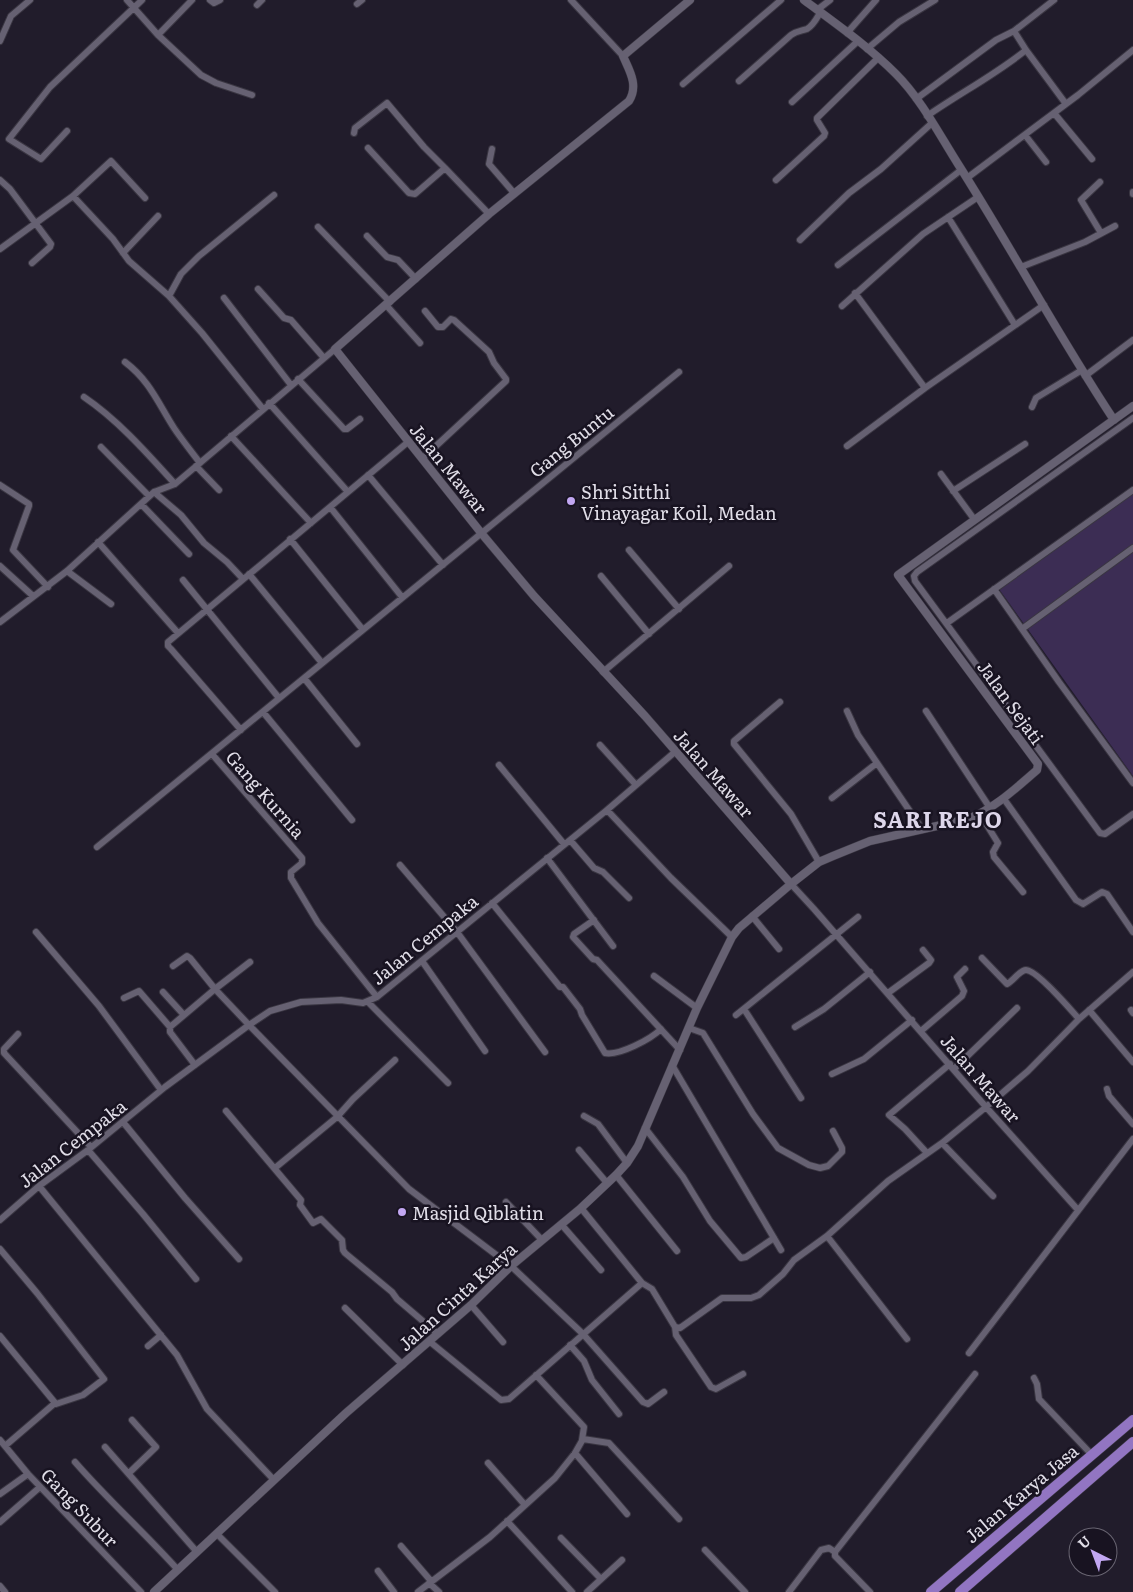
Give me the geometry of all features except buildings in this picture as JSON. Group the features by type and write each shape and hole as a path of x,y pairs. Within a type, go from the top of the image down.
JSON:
{"highway":[{"name":"Jalan Karya Jasa","path":"931,1592 1133,1420"},
{"name":"Jalan Karya Jasa","path":"960,1592 1133,1442"}],"street":[{"path":"0,41 11,16 30,0"},
{"path":"127,0 158,35 201,75 216,84 252,96"},
{"path":"67,131 41,159 9,139 50,87 142,0"},
{"path":"158,35 192,0"},
{"path":"210,0 214,3 220,0"},
{"path":"0,622 67,571 152,494 175,484 388,304 489,214 629,101 634,84 622,56 570,0"},
{"path":"622,56 690,0"},
{"path":"683,84 781,0"},
{"path":"739,81 791,35 797,31 807,29 814,23 819,11 830,0"},
{"path":"847,33 876,0"},
{"path":"867,49 899,22 935,0"},
{"path":"916,99 996,40 1014,31 1054,0"},
{"path":"806,1 897,74 916,99 967,178 1083,373 1114,420"},
{"path":"1014,31 1066,104"},
{"path":"792,102 858,41"},
{"path":"927,116 964,91 995,74 1026,50"},
{"path":"967,178 1066,104 1133,50"},
{"path":"776,180 824,136 825,133 816,120 817,118 878,58"},
{"path":"354,133 355,128 387,103 424,147 489,214"},
{"path":"1054,112 1092,159"},
{"path":"800,240 848,193 881,169 932,123"},
{"path":"1025,135 1046,162"},
{"path":"368,148 412,194 415,194 445,168"},
{"path":"492,149 489,164 514,193"},
{"path":"0,249 73,196 111,161 145,198"},
{"path":"838,265 962,170"},
{"path":"0,180 10,189 51,246 32,263"},
{"path":"1100,182 1081,200 1101,233"},
{"path":"168,296 182,274 199,256 274,195"},
{"path":"73,196 100,224 135,267 168,296 202,333 263,409"},
{"path":"842,306 903,250 978,198"},
{"path":"123,252 158,216"},
{"path":"948,217 1015,325"},
{"path":"1021,267 1085,242 1115,226"},
{"path":"318,227 388,304 420,343"},
{"path":"367,236 387,257 398,260 416,279"},
{"path":"258,289 284,318 291,320 324,358"},
{"path":"855,293 925,388"},
{"path":"224,298 291,385"},
{"path":"847,446 925,388 1044,305"},
{"path":"422,459 506,381 489,352 454,320 451,319 443,327 438,327 425,311"},
{"path":"1032,407 1036,398 1083,373 1133,340"},
{"name":"Jalan Mawar","path":"335,349 482,534 534,596 676,751 1078,1210"},
{"path":"125,362 146,380 198,464 219,490"},
{"name":"Gang Buntu","path":"97,847 679,372"},
{"path":"298,379 344,429 347,429 360,419"},
{"path":"84,397 142,448 175,484"},
{"path":"269,403 348,492"},
{"path":"941,474 974,519 1133,406"},
{"path":"1133,418 914,576 915,581 1100,833 1105,834 1133,814"},
{"path":"231,436 311,523"},
{"path":"241,730 168,644 207,608 408,442"},
{"path":"953,491 1025,444"},
{"path":"102,447 152,494 181,515 204,543 246,576 322,663"},
{"path":"368,475 443,565"},
{"path":"0,485 29,504 13,550 48,587"},
{"path":"947,623 1133,490"},
{"path":"141,504 189,554"},
{"path":"330,507 402,597"},
{"name":"Jalan Sejati","path":"791,884 819,862 870,841 968,819 980,814 1004,799 1037,770 1038,764 898,575 974,519"},
{"path":"290,540 363,630"},
{"path":"98,542 178,633"},
{"path":"1022,629 1133,548"},
{"path":"629,550 679,609"},
{"path":"0,566 33,596"},
{"path":"603,672 729,566"},
{"path":"67,571 111,604"},
{"path":"601,576 649,634"},
{"path":"183,580 279,698"},
{"path":"994,589 1133,783"},
{"path":"304,678 357,744"},
{"path":"780,702 734,741 734,744 791,814 819,862"},
{"path":"847,711 858,735 922,829"},
{"path":"926,711 990,808"},
{"path":"263,712 352,820"},
{"path":"600,745 636,785"},
{"name":"Jalan Cempaka","path":"0,1220 39,1186 90,1149 161,1090 270,1011 301,1002 341,1000 363,1003 378,997 607,810 676,751"},
{"name":"Gang Kurnia","path":"212,754 302,858 302,863 291,872 291,878 312,915 378,997"},
{"path":"832,798 877,763"},
{"path":"499,765 567,842 594,868 603,872 629,898"},
{"path":"1004,799 1076,900 1083,904 1102,892 1107,894 1133,932"},
{"path":"607,810 671,878 732,937"},
{"path":"980,814 998,843 993,852 994,857 1023,892"},
{"path":"547,858 612,946"},
{"path":"400,866 457,932 545,1052"},
{"name":"Jalan Cinta Karya","path":"154,1592 346,1414 471,1305 511,1266 581,1208 627,1163 638,1146 697,1008 732,937 752,916 791,884"},
{"path":"492,903 560,987 563,987 574,999 605,1053 610,1054 632,1047 661,1029"},
{"path":"752,916 779,949"},
{"path":"736,1015 858,917"},
{"path":"594,920 574,934 573,937 593,960 597,960 680,1050"},
{"path":"36,932 99,1006 161,1090"},
{"path":"888,993 930,963 923,950"},
{"path":"173,966 184,958 190,958 249,1025 408,1189 511,1266 583,1334 643,1402 648,1404 664,1392"},
{"path":"982,958 1007,984 1023,971 1029,971 1043,980 1079,1019"},
{"path":"422,961 485,1051"},
{"path":"170,1027 215,988 250,962"},
{"path":"921,1031 962,996 964,991 957,977 965,969"},
{"path":"795,1027 824,1009 870,972"},
{"path":"676,1327 680,1328 722,1298 751,1298 759,1295 784,1274 794,1260 827,1236 888,1181 942,1143 1028,1071 1088,1010 1133,972"},
{"path":"654,976 697,1008"},
{"path":"124,998 139,991 170,1027 170,1032 195,1065"},
{"path":"163,992 183,1014"},
{"path":"368,1002 448,1084"},
{"path":"927,1154 905,1128 889,1114 952,1066 1017,1008"},
{"path":"744,1010 801,1098"},
{"path":"1088,1010 1133,1062"},
{"path":"832,1074 864,1059 912,1020"},
{"path":"689,1028 703,1033 753,1114 778,1148 809,1165 820,1168 825,1167 842,1152 842,1148 832,1131"},
{"path":"18,1034 4,1049 4,1053 90,1149 196,1279"},
{"path":"275,1168 337,1117 353,1098 395,1060"},
{"path":"672,1065 781,1250"},
{"path":"1107,1089 1109,1096 1133,1124"},
{"path":"226,1111 301,1200 300,1205 313,1223 321,1219 342,1240 345,1253 438,1334"},
{"path":"584,1116 598,1124 627,1163"},
{"path":"123,1122 185,1198 239,1259"},
{"path":"645,1128 683,1177 710,1221 741,1258 746,1257 774,1238"},
{"path":"970,1353 1133,1139"},
{"path":"942,1143 993,1196"},
{"path":"580,1150 607,1184"},
{"path":"616,1175 677,1251"},
{"path":"39,1186 177,1355 207,1408 274,1480"},
{"path":"506,1202 542,1240"},
{"path":"581,1208 642,1283 652,1290 676,1327 676,1335 711,1388 716,1389 743,1374"},
{"path":"561,1224 601,1270"},
{"path":"827,1236 907,1339"},
{"path":"0,1250 37,1293 104,1380 83,1395 58,1404 55,1403 5,1446"},
{"path":"429,1341 502,1400 509,1399 642,1283"},
{"path":"471,1305 503,1342"},
{"path":"345,1308 403,1365"},
{"path":"0,1336 55,1403"},
{"path":"148,1346 161,1336"},
{"path":"570,1345 584,1362 592,1380 619,1414"},
{"path":"835,1552 975,1374"},
{"path":"418,1592 507,1521 555,1478 575,1453 582,1440 584,1427 536,1375"},
{"path":"1034,1378 1037,1384 1039,1399 1092,1455"},
{"path":"128,1473 156,1447 132,1420"},
{"name":"Gang Subur","path":"0,1440 40,1487 141,1592"},
{"path":"582,1440 609,1443 679,1519"},
{"path":"105,1447 197,1552"},
{"path":"575,1453 627,1514"},
{"path":"75,1462 100,1491 178,1570"},
{"path":"488,1463 525,1505"},
{"path":"0,1494 28,1474"},
{"path":"0,1522 40,1487"},
{"path":"507,1521 572,1592"},
{"path":"217,1534 275,1592"},
{"path":"561,1538 601,1579"},
{"path":"401,1546 439,1592"},
{"path":"790,1592 821,1550 829,1548 835,1552 835,1556 870,1592"},
{"path":"705,1550 745,1592"},
{"path":"587,1592 622,1560"},
{"path":"378,1571 394,1592"},
{"path":"0,1586 5,1592"}],"shaded area":[{"path":"1133,493 1133,776 999,589"}],"place":[{"name":"Shri Sitthi Vinayagar Koil, Medan","path":"571,501"},
{"name":"Masjid Qiblatin","path":"402,1212"}],"district":[{"name":"SARI REJO","path":"938,818"}]}
